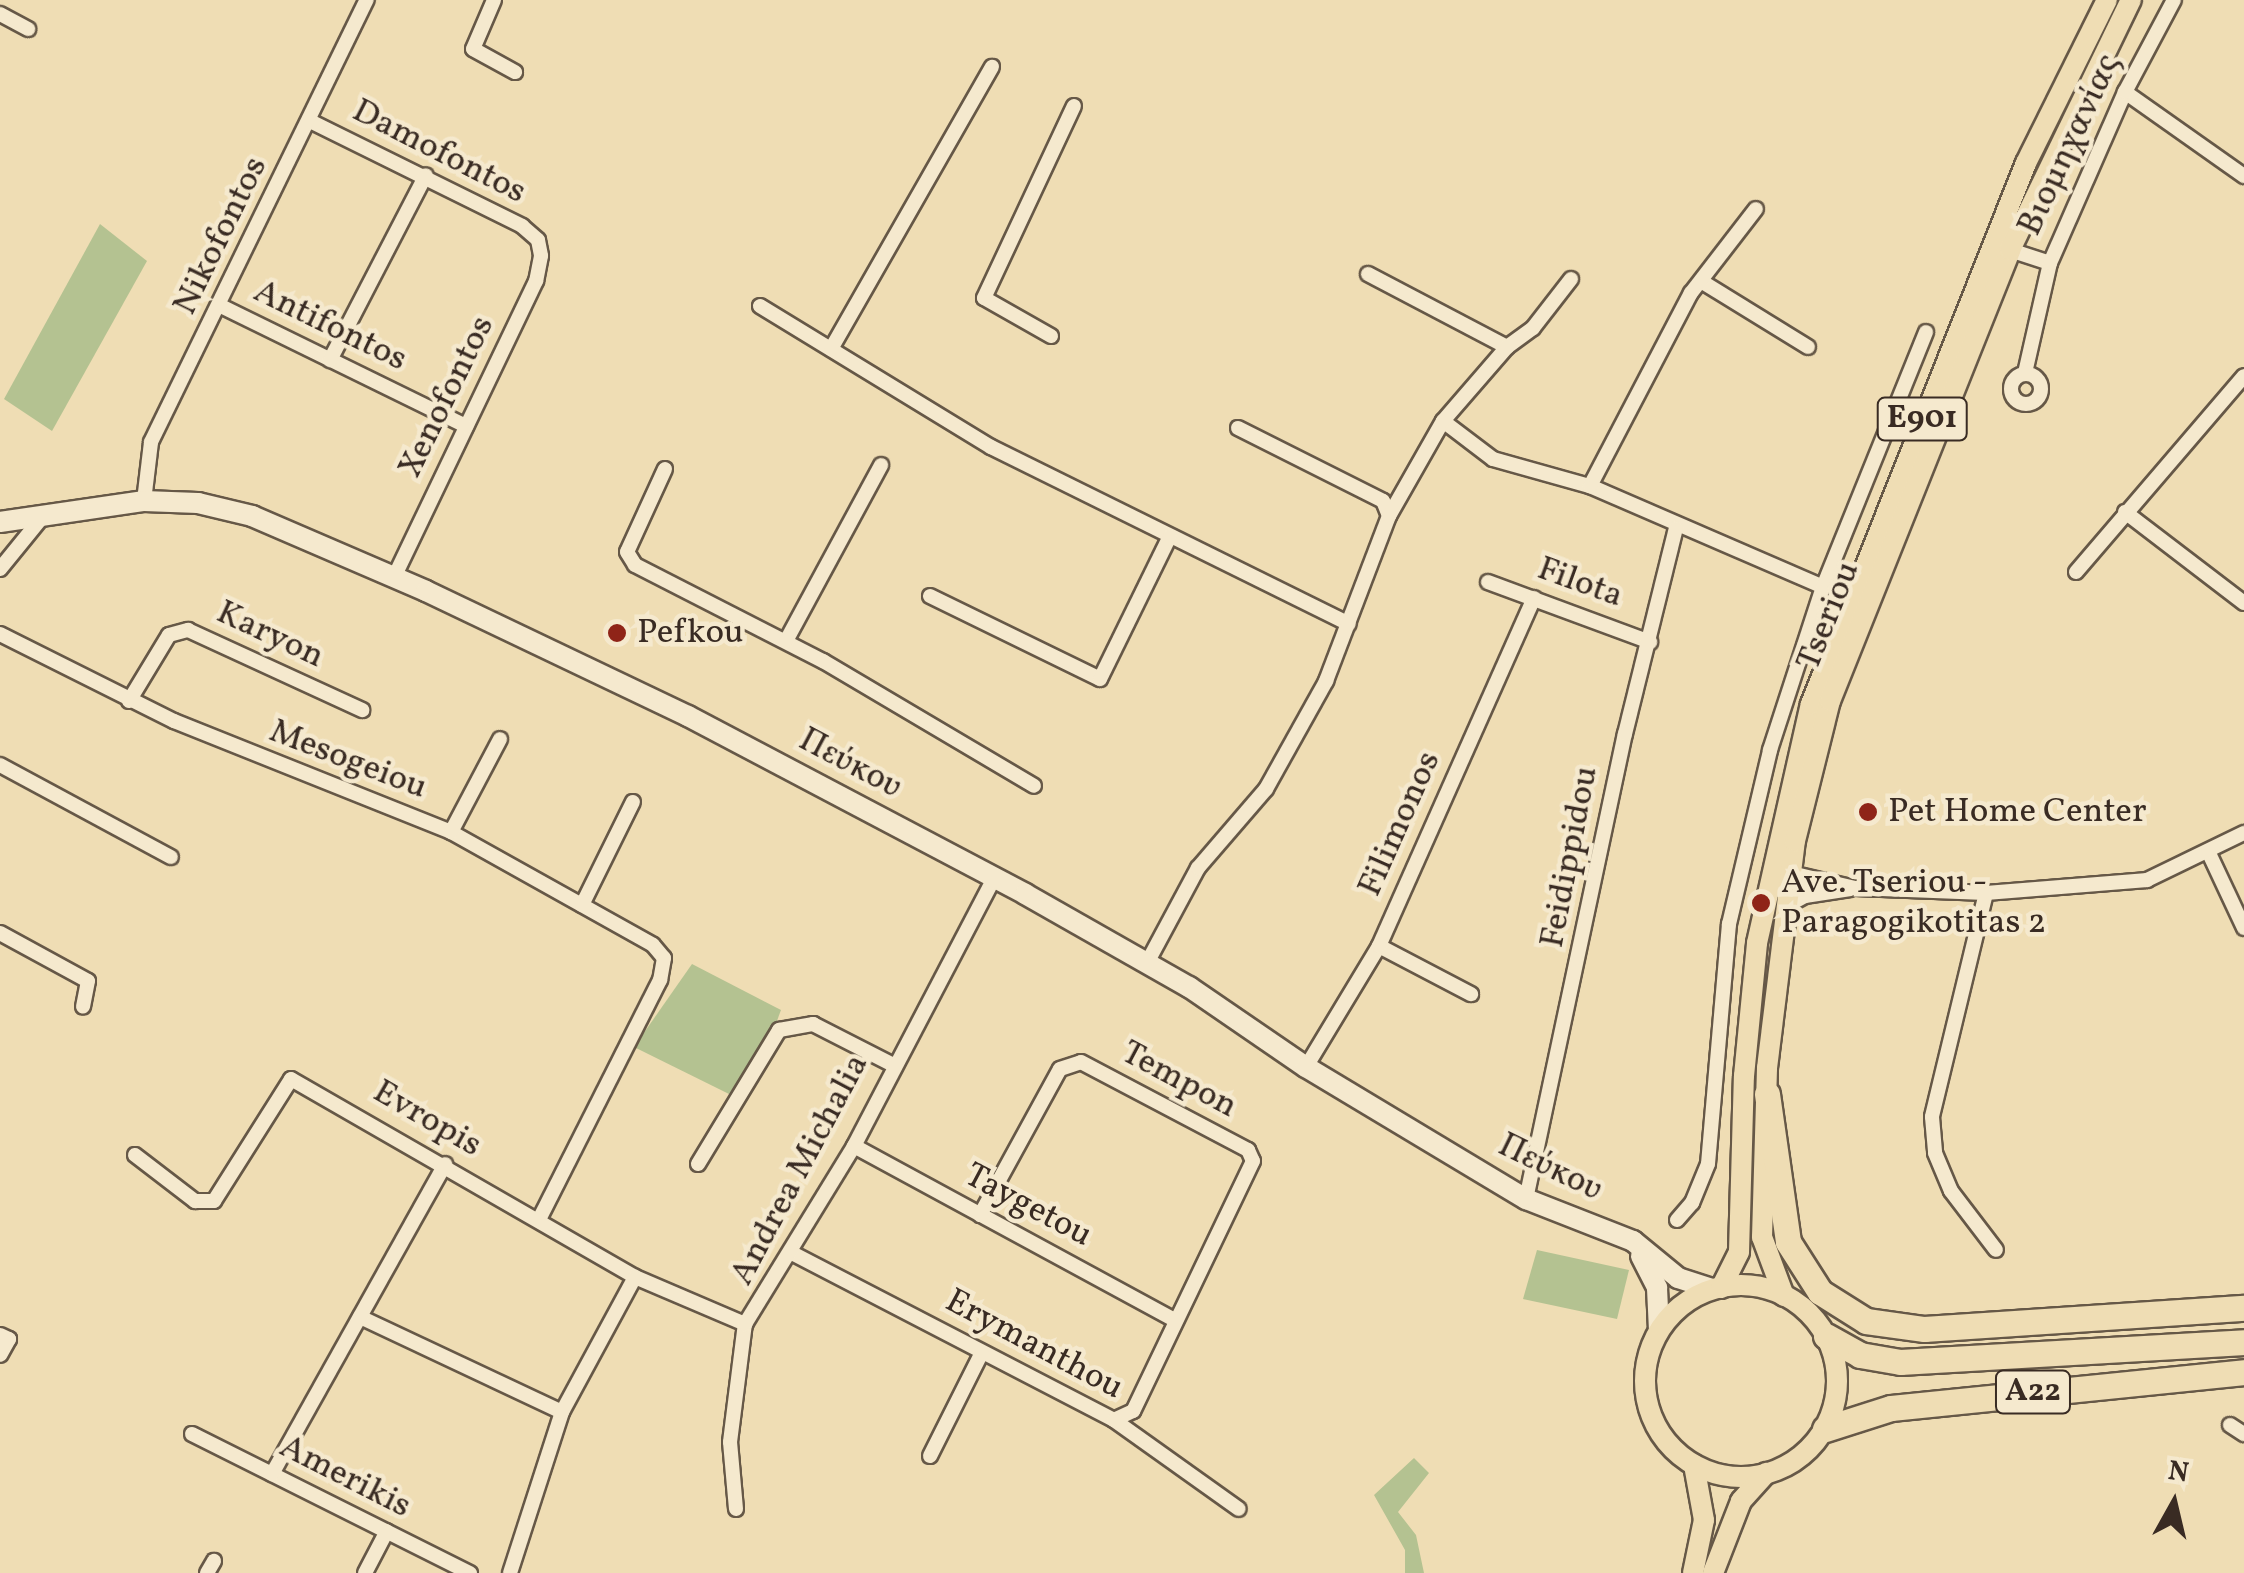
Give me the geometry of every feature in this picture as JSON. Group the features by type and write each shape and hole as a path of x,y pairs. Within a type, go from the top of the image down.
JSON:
{"highway":[{"path":"1767,1094 1788,1242 1820,1292 1866,1322 1924,1329 2244,1308"},
{"name":"A22","path":"1826,1336 1860,1354 1900,1362 2244,1342"},
{"name":"A22","path":"1825,1429 1891,1408 2244,1372"}],"main road":[{"name":"Tseriou","path":"1716,1289 1740,1252 1744,1076 1758,943 1811,704 2026,163 2107,0"},
{"name":"Tseriou","path":"1784,1296 1762,1237 1767,1094 1784,908 1830,701 2010,250 2131,0"},
{"name":"Πεύκου","path":"0,522 144,500 198,503 252,516 394,577 688,716 994,878 1147,963 1306,1067 1526,1199 1618,1234 1678,1278 1716,1289"},
{"name":"Πεύκου","path":"1618,1234 1654,1278 1659,1330"},
{"path":"1713,1573 1741,1501 1766,1473 1806,1452 1825,1429 1835,1401 1836,1368 1826,1336 1784,1296 1744,1285 1716,1289 1681,1305 1659,1330 1646,1360 1645,1394 1670,1447 1694,1466 1722,1476 1766,1473"},
{"path":"1692,1573 1704,1520 1694,1466"}],"street":[{"name":"Nikofontos","path":"144,500 152,442 367,0"},
{"path":"494,0 473,49 516,72"},
{"name":"Βιομηχανίας","path":"2024,373 2050,263 2124,92 2174,0"},
{"path":"0,14 28,29"},
{"path":"831,349 992,67"},
{"path":"2124,92 2244,176"},
{"path":"1050,336 984,298 1074,106"},
{"name":"Damofontos","path":"310,122 426,176 538,240"},
{"path":"330,360 426,176"},
{"path":"1590,486 1691,292 1704,282 1756,209"},
{"name":"Xenofontos","path":"394,577 536,281 538,240"},
{"name":"Βιομηχανίας","path":"2010,250 2050,263"},
{"path":"1368,274 1507,347"},
{"path":"1147,963 1198,868 1266,789 1349,624 1388,516 1443,421 1507,347 1533,328 1571,279"},
{"path":"1704,282 1808,347"},
{"name":"Antifontos","path":"221,306 466,426"},
{"path":"760,306 992,447 1349,624"},
{"path":"1677,1220 1692,1203 1708,1164 1728,924 1770,750 1823,588 1926,332"},
{"path":"2076,572 2244,376"},
{"path":"1443,421 1492,459 1590,486 1676,528 1823,588"},
{"path":"1238,428 1383,501 1388,516"},
{"path":"786,640 881,465"},
{"path":"666,469 626,552 635,565 786,640 1034,786"},
{"path":"2125,512 2244,603"},
{"path":"0,569 43,516"},
{"name":"Feidippidou","path":"1526,1199 1595,898 1624,734 1676,528"},
{"path":"930,596 1100,679 1170,536"},
{"name":"Filota","path":"1488,582 1650,642"},
{"name":"Filimonos","path":"1306,1067 1379,946 1534,598"},
{"name":"Karyon","path":"130,701 169,635 188,630 362,710"},
{"name":"Mesogeiou","path":"0,634 130,701 451,832 653,945 664,958 660,980 540,1218"},
{"path":"451,832 500,738"},
{"path":"0,766 171,857"},
{"path":"582,904 633,802"},
{"path":"1791,873 1855,888 1986,894 2147,880 2244,833"},
{"path":"2208,851 2244,928"},
{"name":"Andrea Michalia","path":"736,1509 730,1442 745,1324 854,1146 892,1064 994,878"},
{"path":"1784,908 1805,896 1855,888"},
{"path":"1986,894 1932,1117 1935,1154 1951,1190 1996,1250"},
{"path":"0,933 88,981 83,1007"},
{"path":"1379,946 1471,994"},
{"path":"698,1164 780,1030 813,1024 892,1064"},
{"name":"Tempon","path":"980,1215 1060,1069 1082,1062 1248,1150 1252,1162 1173,1318 1133,1411 1114,1420"},
{"name":"Evropis","path":"135,1155 195,1201 214,1200 291,1079 540,1218 635,1277 745,1324"},
{"name":"Taygetou","path":"854,1146 1173,1318"},
{"path":"272,1474 445,1164"},
{"name":"Erymanthou","path":"790,1252 1114,1420 1240,1509"},
{"path":"510,1573 562,1412 635,1277"},
{"path":"360,1317 562,1412"},
{"path":"0,1335 9,1339 0,1355"},
{"path":"930,1456 982,1352"},
{"path":"2230,1426 2244,1434"},
{"name":"Amerikis","path":"192,1434 470,1573"},
{"path":"365,1573 387,1531"}],"green space":[{"path":"100,224 147,261 52,431 4,399"},
{"path":"692,964 781,1010 771,1037 729,1094 634,1047"},
{"path":"1537,1250 1629,1270 1617,1319 1523,1299"},
{"path":"1414,1458 1429,1473 1398,1512 1416,1535 1424,1573 1405,1573 1405,1550 1374,1495"}],"place":[{"name":"Pefkou","path":"617,633"},
{"name":"Pet Home Center","path":"1868,812"},
{"name":"Ave. Tseriou - Paragogikotitas 2","path":"1761,903"}]}
